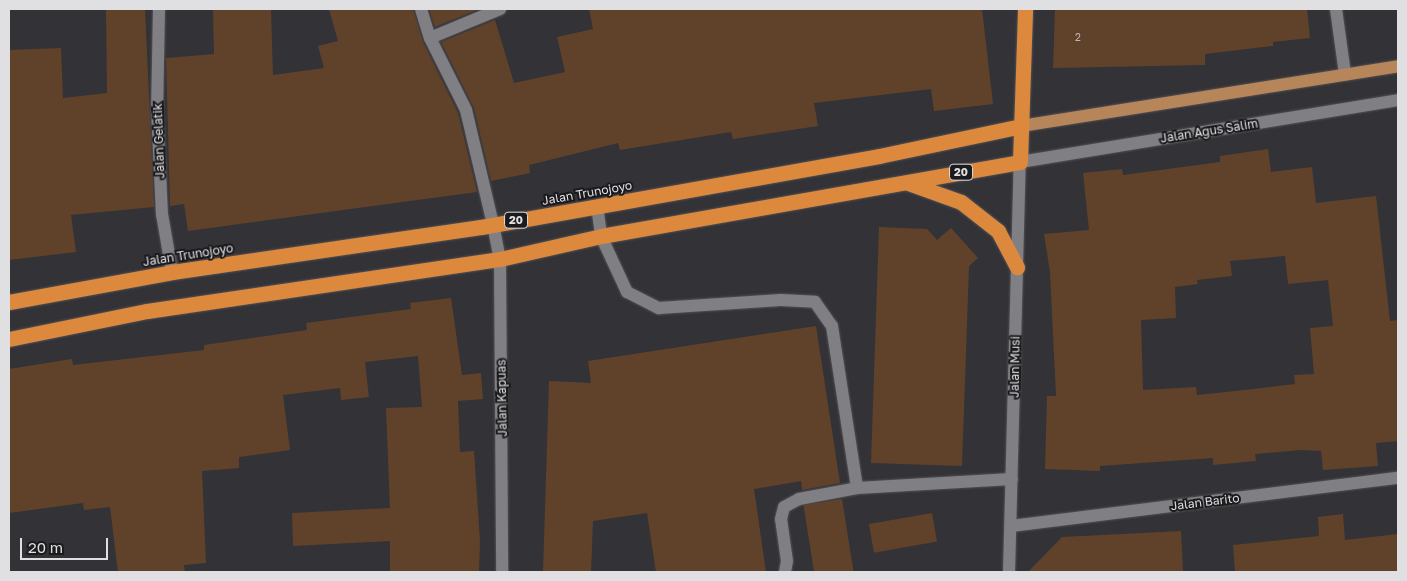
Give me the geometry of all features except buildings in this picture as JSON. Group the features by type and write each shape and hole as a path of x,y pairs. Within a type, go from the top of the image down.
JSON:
{"highway":[{"path":"1020,162 1025,9"},
{"name":"Jalan Trunojoyo","path":"9,302 172,272 494,224 879,156 1021,126"},
{"name":"20","path":"9,339 148,311 500,259 601,236 1020,162"},
{"path":"901,182 935,190 961,202 998,231 1017,267"}],"main road":[{"path":"1021,126 1398,66"}],"street":[{"name":"Jalan Gelatik","path":"159,9 157,109 162,214 172,272"},
{"name":"Jalan Kapuas","path":"421,9 430,38 466,110 494,224 500,259 502,572"},
{"path":"430,38 500,9"},
{"path":"1336,9 1345,74"},
{"name":"Jalan Agus Salim","path":"1020,162 1398,100"},
{"name":"Jalan Musi","path":"1008,572 1011,526 1020,162"},
{"path":"597,206 601,236 627,292 659,308 781,300 815,302 832,326 857,488"},
{"name":"Jalan Barito","path":"1011,526 1398,478"},
{"path":"785,572 787,561 781,519 784,507 799,500 857,488 1012,479"}]}
